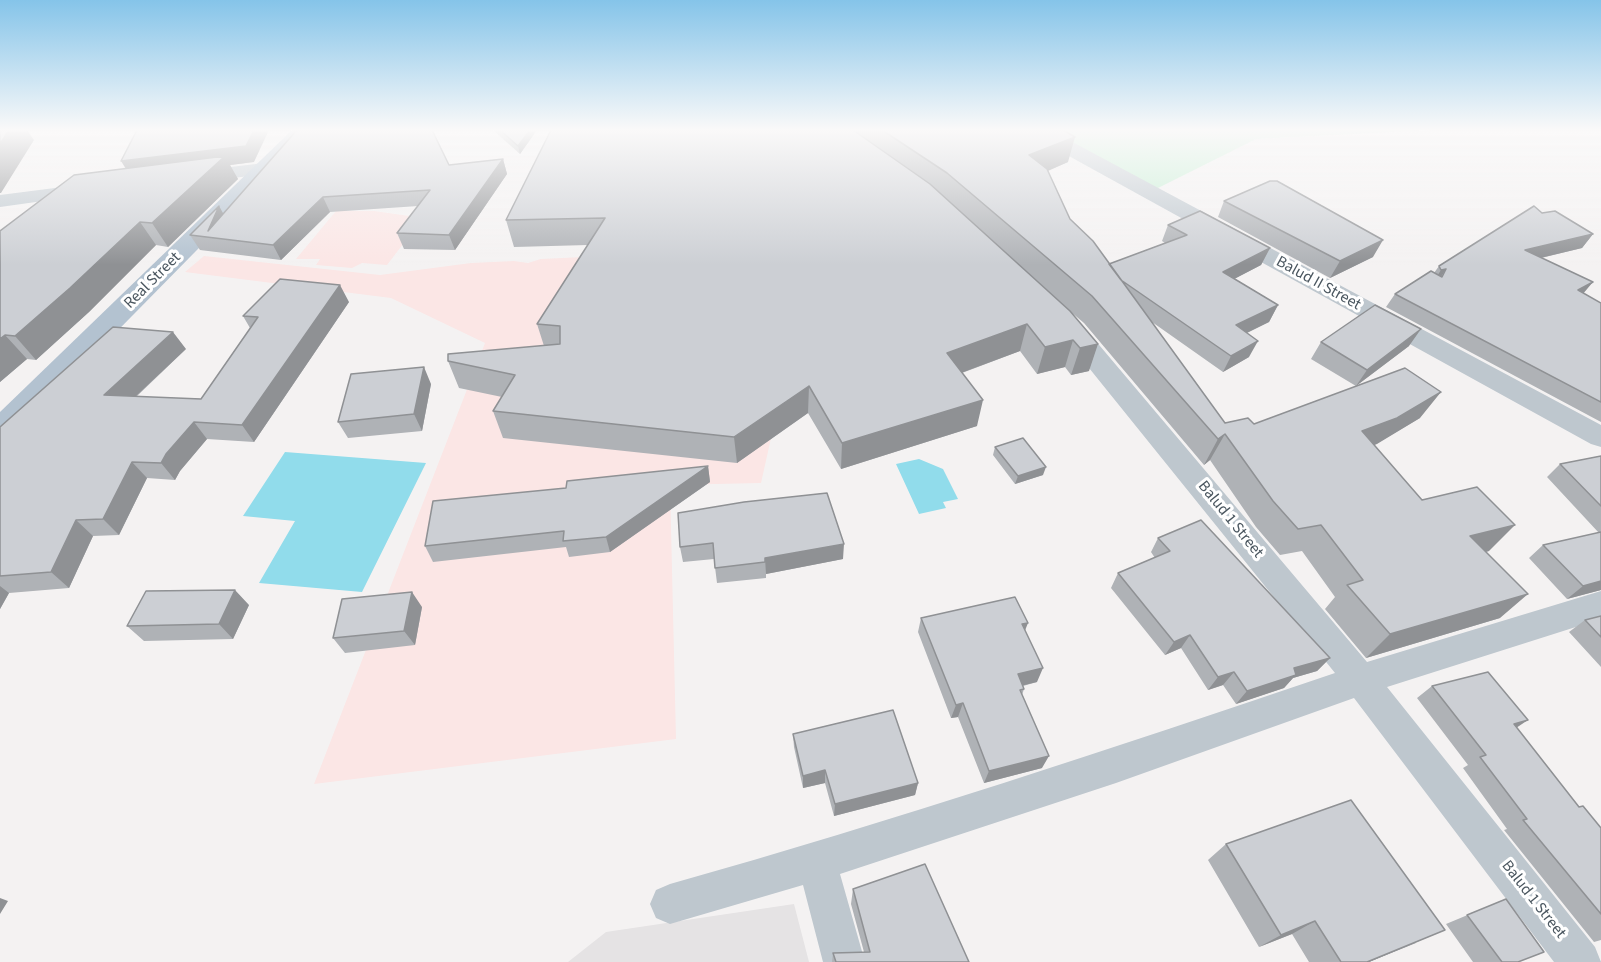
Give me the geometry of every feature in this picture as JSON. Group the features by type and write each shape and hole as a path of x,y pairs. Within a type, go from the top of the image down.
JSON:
{"main road":[{"name":"Real Street","path":"0,431 173,262 258,175"}],"street":[{"path":"172,180 215,175"},
{"name":"Balud II Street","path":"1118,175 1601,438"},
{"path":"0,201 103,188"},
{"name":"Balud 1 Street","path":"1047,306 1073,330 1361,680 1580,962"},
{"path":"670,904 817,862 1116,765 1361,680 1601,605"},
{"path":"817,862 844,962"}],"shaded area":[{"path":"336,211 374,211 423,218 387,265 362,263 352,268 316,265 320,259 296,259"},
{"path":"204,256 380,275 471,263 514,261 528,263 541,259 584,257 779,402 761,483 670,485 676,739 314,784 485,343 391,298 185,272"},
{"path":"794,904 809,962 568,962 606,932"}],"green space":[{"path":"1119,175 1184,175 1150,192"}],"water":[{"path":"285,452 426,463 362,592 259,583 295,521 243,516"},
{"path":"919,459 943,469 958,499 943,502 946,508 919,514 896,464"}],"building":[{"path":"74,175 204,175 152,223 140,222 15,336 5,335 0,339 0,231"},
{"path":"257,175 492,175 449,235 397,233 430,190 323,197 273,245 190,235 219,206 208,231"},
{"path":"529,175 917,175 930,184 1070,311 1098,344 1080,348 1073,340 1045,347 1027,324 947,353 983,400 842,443 809,386 734,437 493,411 515,375 448,361 448,354 560,344 560,326 537,324 605,218 506,220"},
{"path":"949,175 1050,175 1070,219 1093,241 1225,423 1248,418 1254,424 1405,368 1441,392 1397,418 1362,431 1422,500 1477,487 1515,525 1470,536 1528,594 1390,634 1347,585 1363,580 1321,525 1298,529 1273,501 1225,434 1218,439 1092,296"},
{"path":"1270,181 1277,181 1383,240 1340,261 1224,201"},
{"path":"1534,206 1542,213 1555,211 1593,234 1525,250 1593,282 1578,290 1601,303 1601,402 1395,294 1431,271 1442,277 1446,269 1441,270 1439,266"},
{"path":"1200,211 1270,248 1223,272 1278,305 1236,325 1258,341 1231,356 1121,280 1109,264 1187,235 1168,225"},
{"path":"280,279 340,285 242,425 194,422 161,463 132,462 103,519 76,520 51,572 0,576 0,427 113,327 173,332 104,395 201,399 258,317 243,316"},
{"path":"1375,305 1421,329 1367,370 1321,342"},
{"path":"424,367 414,414 338,422 351,374"},
{"path":"1023,438 1046,467 1018,476 995,447"},
{"path":"1601,456 1601,506 1560,464"},
{"path":"708,466 606,537 563,541 564,531 425,546 433,501 566,488 567,481"},
{"path":"827,493 844,544 765,558 765,562 715,568 713,543 680,547 678,513 744,502"},
{"path":"1201,520 1330,658 1294,668 1296,675 1247,691 1234,672 1218,677 1190,635 1174,642 1118,573 1170,551 1158,538"},
{"path":"1601,532 1601,581 1583,586 1543,545"},
{"path":"235,590 219,624 127,626 146,591"},
{"path":"412,592 404,631 333,638 342,599"},
{"path":"1015,597 1028,623 1022,624 1043,668 1018,674 1024,689 1020,690 1049,756 989,771 963,703 956,705 921,618"},
{"path":"1601,616 1601,637 1585,620"},
{"path":"1488,672 1528,720 1514,724 1579,807 1583,806 1601,828 1601,914 1523,820 1527,819 1480,757 1486,755 1432,686"},
{"path":"893,710 918,783 835,804 825,770 803,776 793,734"},
{"path":"1351,800 1445,930 1367,962 1341,962 1315,921 1281,935 1226,844"},
{"path":"925,864 969,962 836,962 833,953 870,952 853,889"},
{"path":"1506,899 1544,952 1518,962 1502,962 1467,915"}]}
